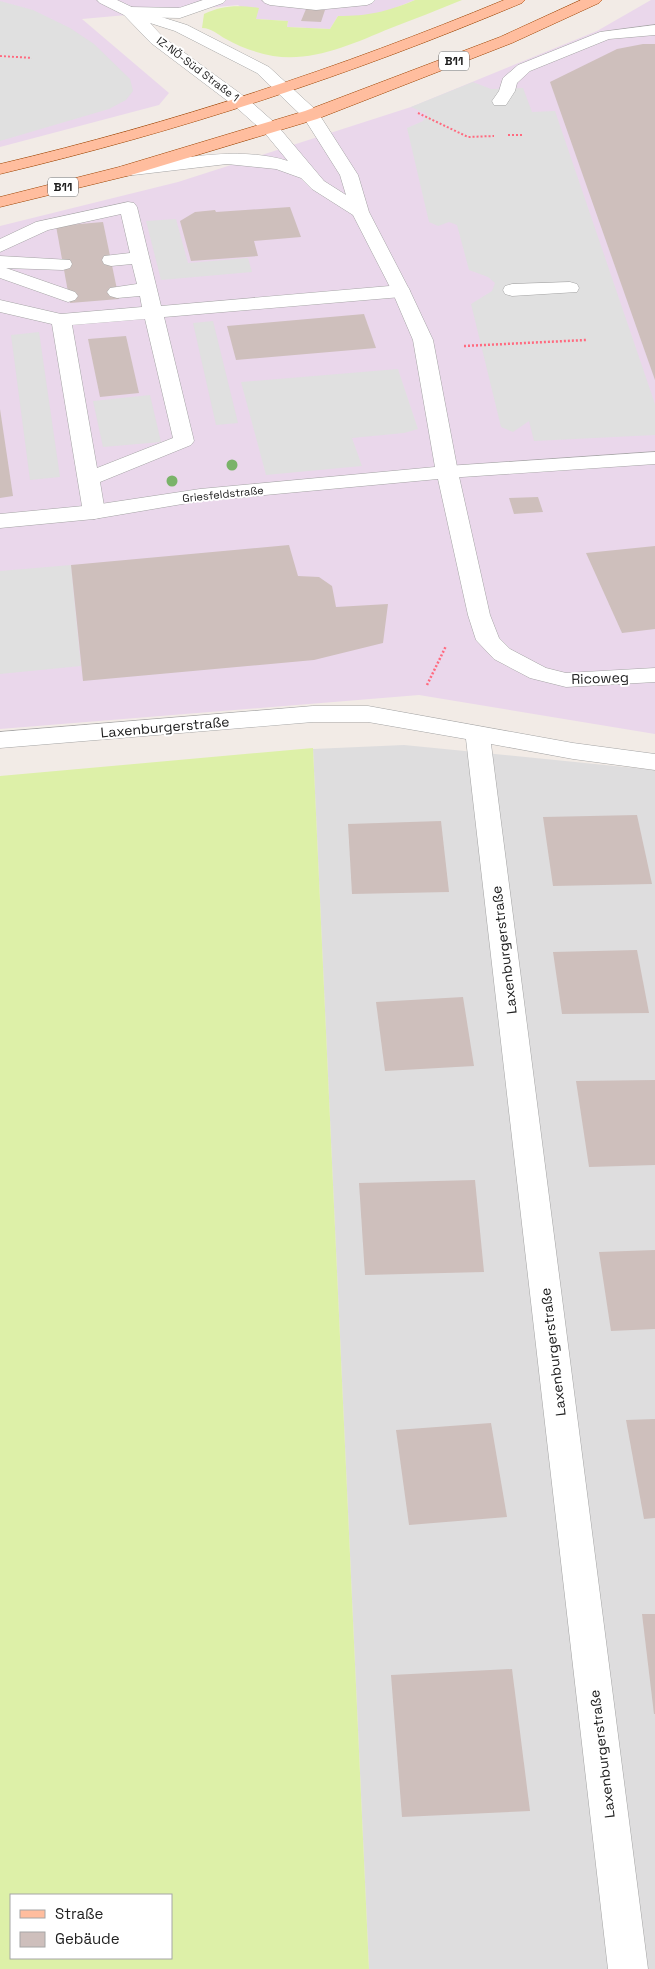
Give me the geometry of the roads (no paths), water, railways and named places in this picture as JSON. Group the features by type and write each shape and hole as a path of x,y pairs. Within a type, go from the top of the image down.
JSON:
{"main road":[{"name":"B11","path":"0,169 58,156 243,104 474,19 517,0"},
{"name":"B11","path":"0,202 125,170 311,115 506,40 594,0"}],"street":[{"name":"IZ-NÖ-Süd Straße 1","path":"105,0 130,12 158,40 243,104 270,128"},
{"path":"130,12 150,0"},
{"path":"130,12 180,12 218,0"},
{"path":"270,0 316,6 367,0"},
{"path":"130,12 181,28 263,70 311,115 350,175 360,212 423,340 447,472"},
{"path":"500,101 507,91 510,81 524,68 606,35 655,30"},
{"path":"270,128 306,174 318,185 360,212"},
{"path":"125,170 226,159 270,163 306,174"},
{"path":"0,246 42,226 128,207 127,259 154,313 184,442 88,479"},
{"path":"0,252 63,264"},
{"path":"0,257 63,264"},
{"path":"0,262 63,264"},
{"path":"0,267 63,264"},
{"path":"0,272 63,264"},
{"path":"512,290 570,288"},
{"path":"0,306 61,320 400,291"},
{"path":"61,320 94,512"},
{"name":"Griesfeldstraße","path":"0,521 94,512 200,495 447,472 655,458"},
{"name":"Ricoweg","path":"447,472 479,615 488,640 502,654 538,673 566,680 655,675"},
{"name":"Laxenburgerstraße","path":"0,740 313,714 368,714 478,735 655,762"},
{"name":"Laxenburgerstraße","path":"478,735 628,1969"}]}
